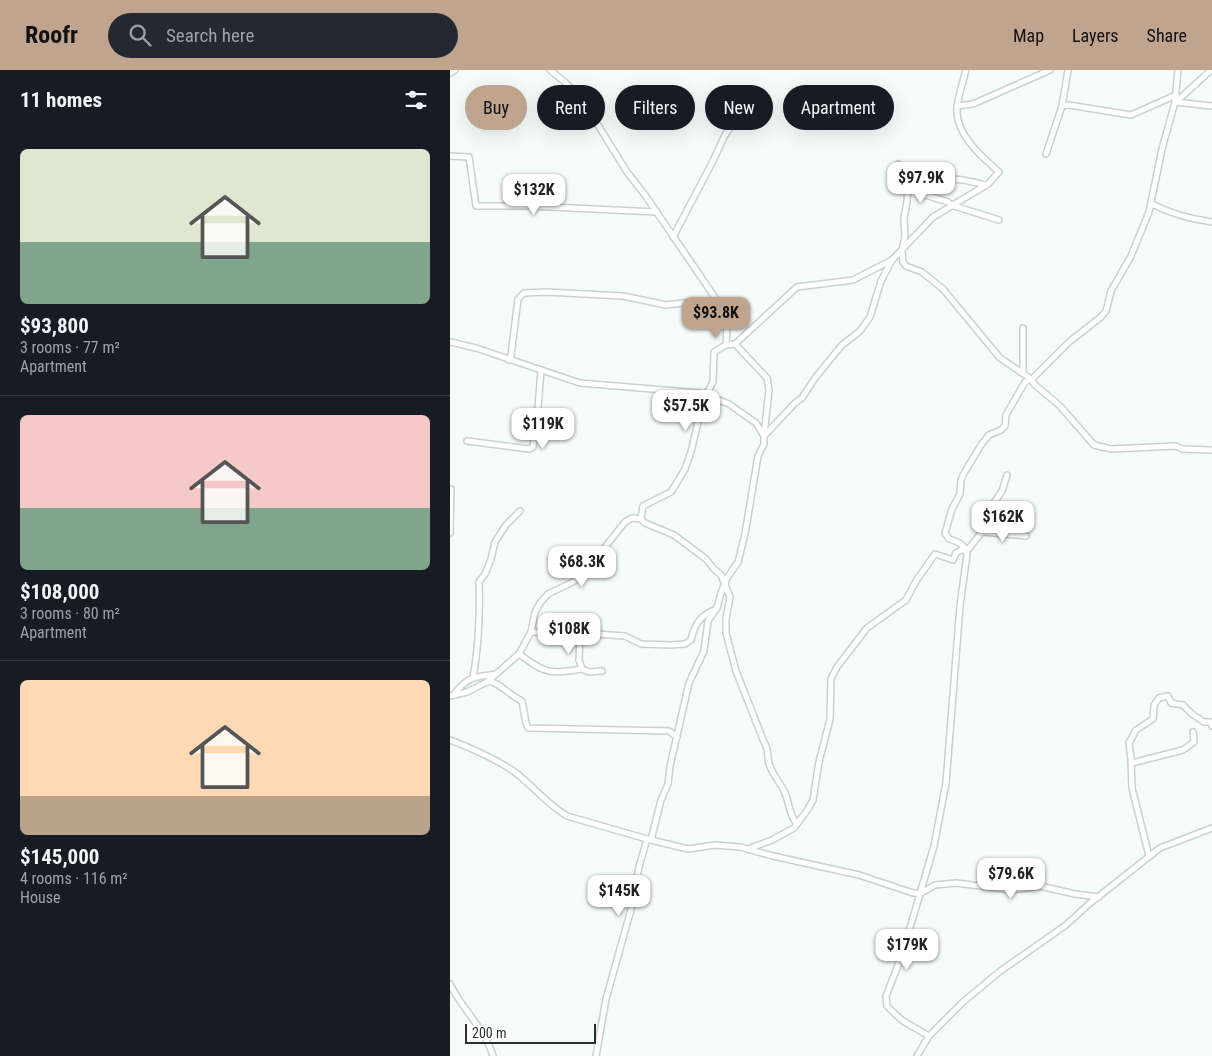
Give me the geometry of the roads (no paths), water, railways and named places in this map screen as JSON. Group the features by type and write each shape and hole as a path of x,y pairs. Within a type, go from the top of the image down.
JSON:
{"street":[{"path":"450,72 455,70"},
{"path":"550,70 566,83 585,104 627,172 657,212 718,302 725,313 727,326 726,345"},
{"path":"641,519 643,506 671,492 685,469 706,395 714,382 714,352 726,345 736,344 797,287 854,280 892,260 933,217 986,185 999,172 963,134 958,123 957,106 966,70"},
{"path":"957,106 972,104 1050,70"},
{"path":"1046,154 1062,106 1068,70"},
{"path":"929,1036 903,1020 887,1006 886,1002 887,991 902,955 934,846 946,783 960,606 968,554 960,543 949,539 945,533 952,509 960,494 961,480 981,445 989,435 1001,430 1005,426 1009,408 1022,387 1069,342 1101,317 1106,310 1111,290 1139,241 1152,204 1162,149 1175,102 1178,70"},
{"path":"1175,102 1211,70"},
{"path":"1062,106 1074,105 1131,115 1176,94"},
{"path":"1175,102 1212,106"},
{"path":"673,237 728,130"},
{"path":"450,156 469,157 476,206 529,206 657,212"},
{"path":"898,164 908,184 922,194 999,220"},
{"path":"922,194 930,187 947,179 986,185"},
{"path":"908,184 904,218 903,262 906,266 922,272 943,289 990,348 1000,358 1031,379 1035,385 1059,405 1094,445 1111,449 1176,446 1182,449 1212,450"},
{"path":"1152,204 1163,210 1191,219 1212,222"},
{"path":"764,436 802,398 815,378 842,345 860,331 870,317 881,281 892,260"},
{"path":"509,360 518,299 524,293 546,292 623,296 666,305 700,301 718,302"},
{"path":"1023,374 1024,328"},
{"path":"450,342 476,348 580,383 700,393 729,404 747,416 756,423 764,436"},
{"path":"596,1056 606,999 632,906 639,867 668,784 689,683 704,651 708,621 717,608 725,584 738,562 745,534 758,456 764,444 769,390 767,378 736,344"},
{"path":"467,441 529,449 533,447 541,370"},
{"path":"748,849 772,840 794,828 813,800 819,762 830,719 831,679 837,667 867,628 906,600 916,581 935,554 953,560 956,553 966,550 982,532 985,516 1002,491 1006,475"},
{"path":"450,533 451,488"},
{"path":"473,678 480,624 479,582 485,574 495,542 506,525 520,511"},
{"path":"452,695 467,692 489,681 519,654 531,632 535,612 548,594 571,584 582,576 625,522 632,518 641,519 645,523 674,535 706,558 725,584 730,597 726,619 726,633 736,671 767,747 769,763 773,774 784,792 790,812 798,824"},
{"path":"982,532 1026,536"},
{"path":"531,632 625,636 641,644 671,646 685,644 691,640 694,626 708,613 717,608"},
{"path":"580,633 579,660 582,669"},
{"path":"519,654 546,671 582,669 589,672 602,671"},
{"path":"452,695 465,681 496,674"},
{"path":"489,681 495,682 512,697 522,701 528,728 669,732 677,736"},
{"path":"1149,856 1132,788 1132,763 1129,743 1131,737 1140,727 1152,721 1154,705 1159,698 1168,696 1171,703 1184,705 1192,714 1204,722 1211,722 1212,726"},
{"path":"1132,763 1184,750 1194,742 1193,732"},
{"path":"450,740 462,744 515,772 555,809 567,816 649,840 688,849 715,845 740,847 859,875 914,893 921,893 936,885 956,883 1013,890 1040,886 1098,897"},
{"path":"917,1056 929,1036 963,1002 999,972 1066,925 1149,856 1168,845 1212,828"},
{"path":"450,984 460,1002 484,1035 493,1056"}]}
